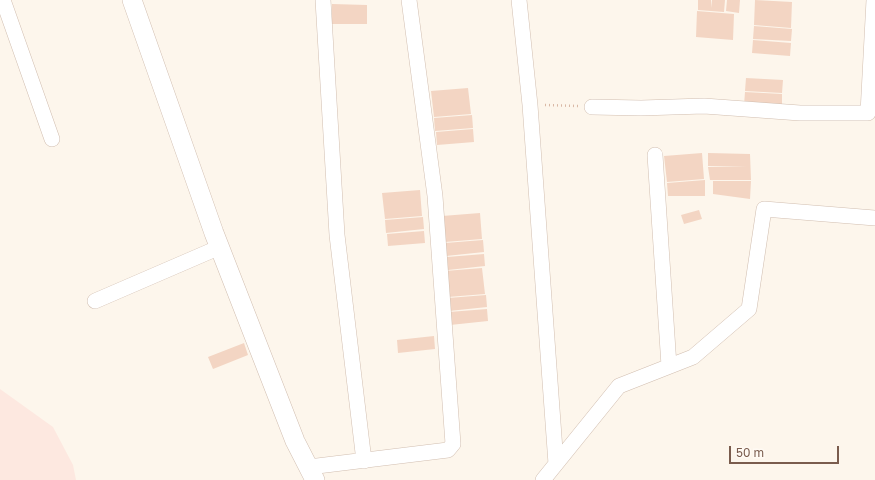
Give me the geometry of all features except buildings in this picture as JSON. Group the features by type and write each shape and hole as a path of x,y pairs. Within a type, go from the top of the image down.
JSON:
{"street":[{"path":"3,0 52,139"},
{"path":"132,0 220,247 295,440 312,474 364,461 448,450 453,444 435,196 409,0"},
{"path":"323,0 337,235 364,461"},
{"path":"520,0 530,105 556,464"},
{"path":"592,107 641,108 704,106 800,113 868,113 874,0"},
{"path":"655,155 669,366"},
{"path":"543,480 619,386 693,357 749,309 764,208 875,218"},
{"path":"95,301 220,247"}],"path":[{"path":"530,105 592,107"}],"shaded area":[{"path":"0,389 53,427 73,465 76,480 0,480"}]}
